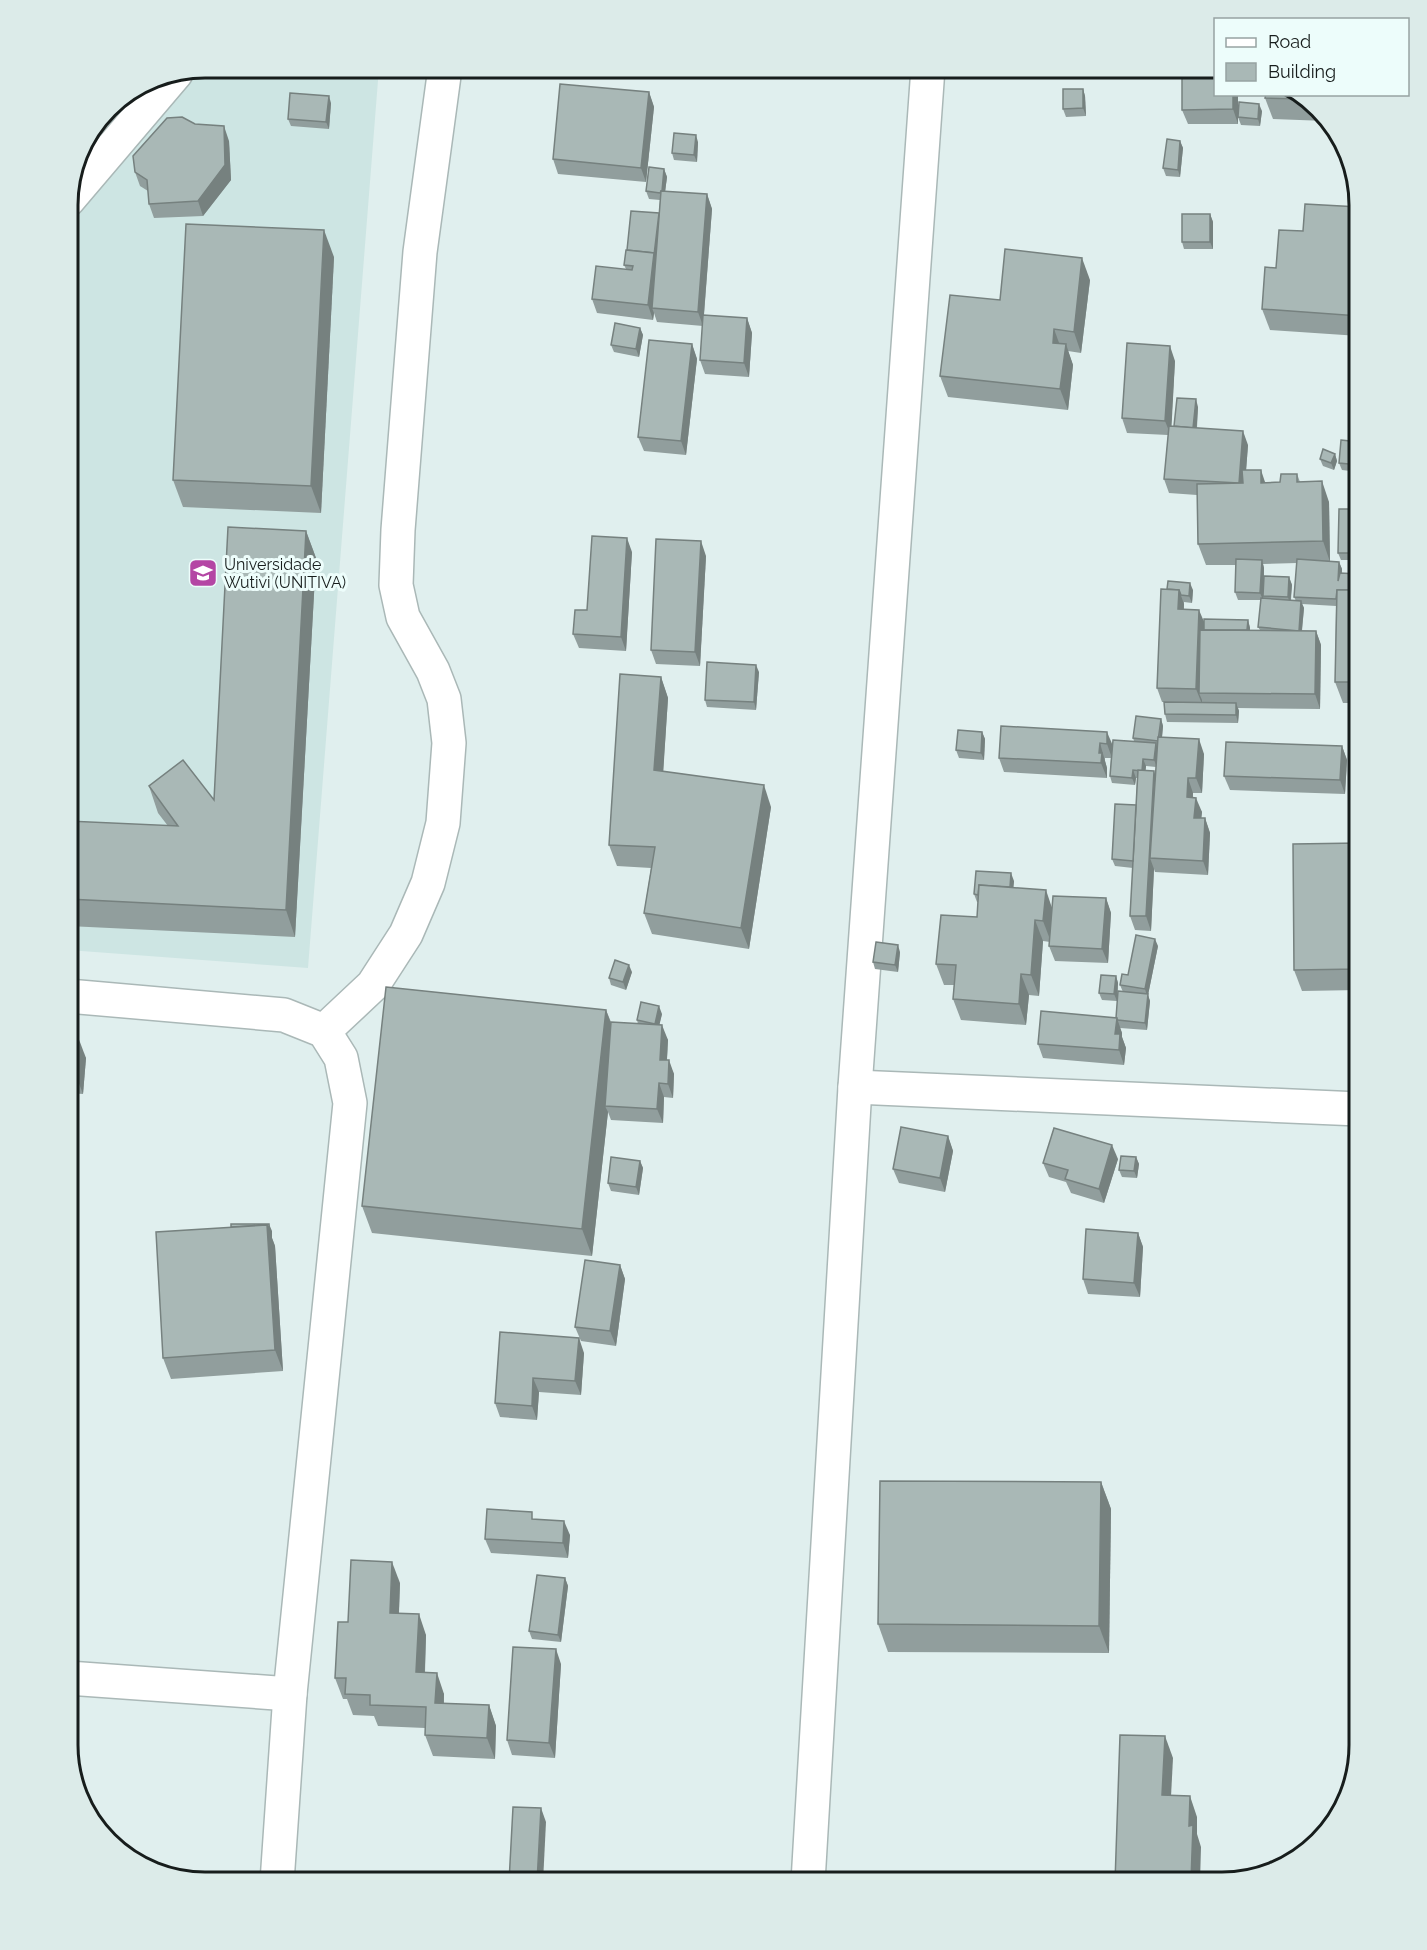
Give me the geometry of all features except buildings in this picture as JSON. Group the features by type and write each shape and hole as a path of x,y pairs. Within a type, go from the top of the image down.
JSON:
{"street":[{"path":"324,1031 373,985 406,934 428,883 443,822 448,743 444,699 433,671 403,617 396,585 398,530 420,252 444,78"},
{"path":"809,1872 855,1087 927,78"},
{"path":"79,187 167,84"},
{"path":"78,997 284,1015 324,1031 341,1058 350,1103 290,1694 278,1872"},
{"path":"855,1087 1349,1109"},
{"path":"78,1679 290,1694"}],"shaded area":[{"name":"Universidade Wutivi (UNITIVA)","path":"378,78 308,968 78,951 79,189 82,172 91,149 99,134 121,110 134,99 149,91 172,82 189,79"}],"place":[{"name":"Universidade Wutivi (UNITIVA)","path":"203,573"}]}
